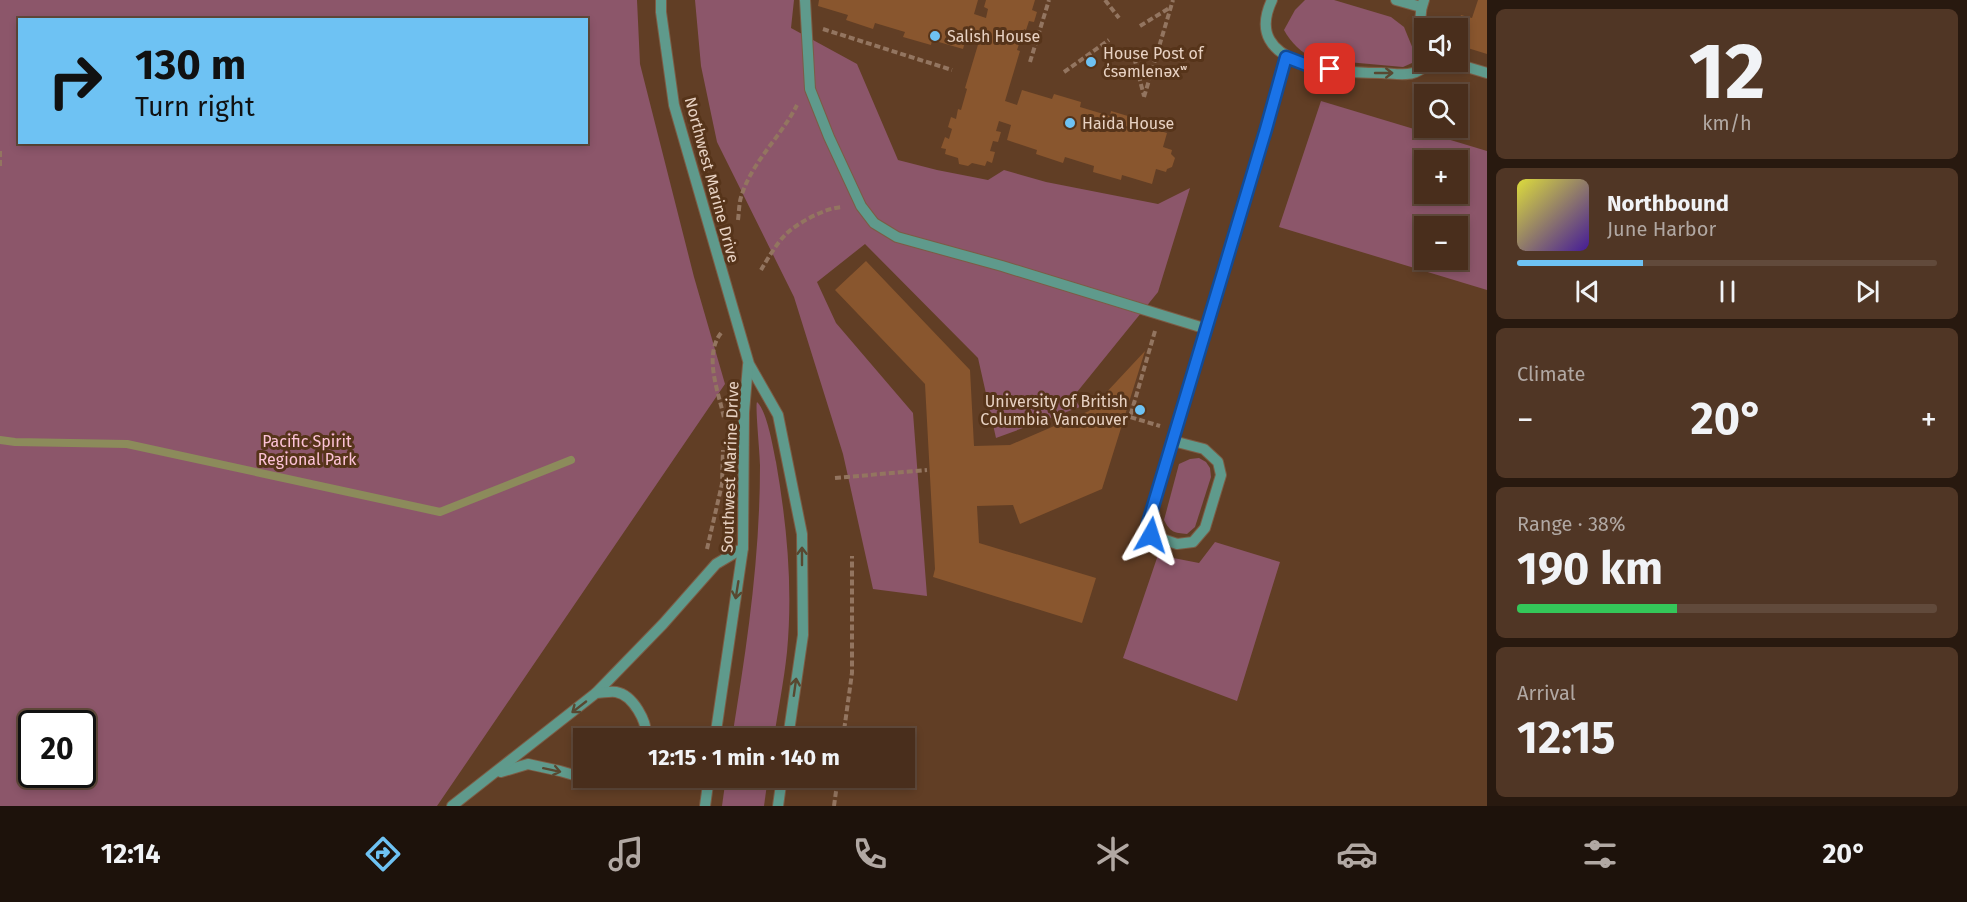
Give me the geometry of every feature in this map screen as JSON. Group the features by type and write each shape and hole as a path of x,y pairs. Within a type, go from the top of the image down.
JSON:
{"street":[{"name":"Northwest Marine Drive","path":"661,0 674,105 748,364"},
{"path":"805,0 810,90 861,206 874,224 897,237 1002,266 1206,329"},
{"path":"1272,0 1268,8 1266,31 1273,44 1286,57 1312,67 1367,73 1415,72"},
{"path":"1396,0 1423,4"},
{"path":"1174,436 1204,449 1218,462 1221,475 1205,528 1193,542 1177,544 1151,535 1148,523 1286,57"},
{"path":"1468,67 1487,73"},
{"name":"Southwest Marine Drive","path":"717,728 744,548 744,412 748,364"},
{"name":"Southwest Marine Drive","path":"748,364 778,415 802,534 802,635 789,728"},
{"path":"452,806 596,693 663,624 716,564 744,548"},
{"path":"596,693 617,692 631,699 645,728"},
{"path":"495,773 528,764 573,775"},
{"path":"705,806 707,788"},
{"path":"778,806 780,788"}],"path":[{"path":"1030,62 1049,0"},
{"path":"1105,0 1119,18"},
{"path":"1132,50 1144,97 1173,0"},
{"path":"1140,26 1172,6"},
{"path":"805,23 952,70"},
{"path":"1064,72 1109,40"},
{"path":"738,220 741,198 749,178 762,154 792,114 809,76"},
{"path":"0,151 0,167"},
{"path":"761,270 786,234 834,207 861,206"},
{"path":"1159,315 1130,417 1174,436"},
{"path":"724,420 712,359 717,338 735,316"},
{"path":"705,554 722,484 723,441"},
{"path":"836,478 927,470"},
{"path":"844,728 852,673 852,556"},
{"path":"834,806 836,788"}],"green space":[{"name":"Pacific Spirit Regional Park","path":"0,0 637,0 640,64 694,277 725,384 437,806 0,806"},
{"path":"695,0 794,0 791,28 857,64 898,160 988,180 1004,170 1046,182 1158,204 1190,188 1158,292 1073,397 1080,407 996,438 978,358 865,244 817,282 836,323 913,413 927,596 873,589 843,454 794,297 717,142 701,66"},
{"path":"1305,0 1334,0 1391,17 1404,27 1413,49 1412,63 1403,67 1314,59 1293,43 1284,30 1295,10"},
{"path":"1321,101 1414,129 1414,138 1444,138 1487,151 1487,290 1421,270 1468,270 1468,216 1414,216 1414,268 1279,227"},
{"path":"757,402 764,413 769,430 783,509 788,557 789,628 776,728 733,728 747,636 758,534 760,465"},
{"path":"1199,458 1210,468 1211,477 1195,527 1187,534 1176,532 1168,527 1164,520 1179,464"},
{"path":"1215,542 1280,562 1237,701 1123,658 1158,555 1199,563"},
{"path":"724,788 766,788 764,806 722,806"}],"building":[{"name":"Haida House","path":"819,0 978,0 974,14 986,18 988,9 984,7 986,0 1035,0 1032,10 1037,12 1034,22 1029,21 1026,30 1024,29 1005,101 1017,105 1022,90 1052,99 1054,94 1081,102 1080,107 1110,116 1111,111 1138,119 1137,124 1167,133 1163,147 1172,150 1171,154 1175,158 1172,167 1166,172 1156,169 1152,184 1122,175 1121,180 1093,172 1094,166 1065,157 1063,163 1036,154 1037,150 1007,140 1011,125 999,121 996,131 1001,132 998,142 993,141 990,151 995,152 992,163 987,161 985,166 972,163 968,166 959,164 958,158 945,154 946,149 941,148 945,137 949,139 952,129 948,127 951,117 956,119 958,109 961,110 980,38 967,35 963,49 932,40 931,45 903,37 905,32 875,23 873,29 846,20 848,15 818,6"},
{"path":"1478,0 1487,0 1487,54 1468,48 1468,18 1460,18 1461,15 1472,18"},
{"path":"866,261 970,370 974,446 1010,445 1089,411 1145,351 1102,489 1020,524 1013,505 977,506 979,543 1096,578 1082,623 933,577 935,569 925,384 835,290"}],"waterway":[{"path":"0,440 127,444 440,512 571,460"}],"place":[{"name":"Salish House","path":"935,36"},
{"name":"House Post of c̓səmlenəxʷ","path":"1091,62"},
{"name":"Haida House","path":"1070,123"},
{"name":"University of British Columbia Vancouver","path":"1140,410"}],"route":[{"path":"1151,535 1148,523 1286,57 1312,67 1330,69"}]}
